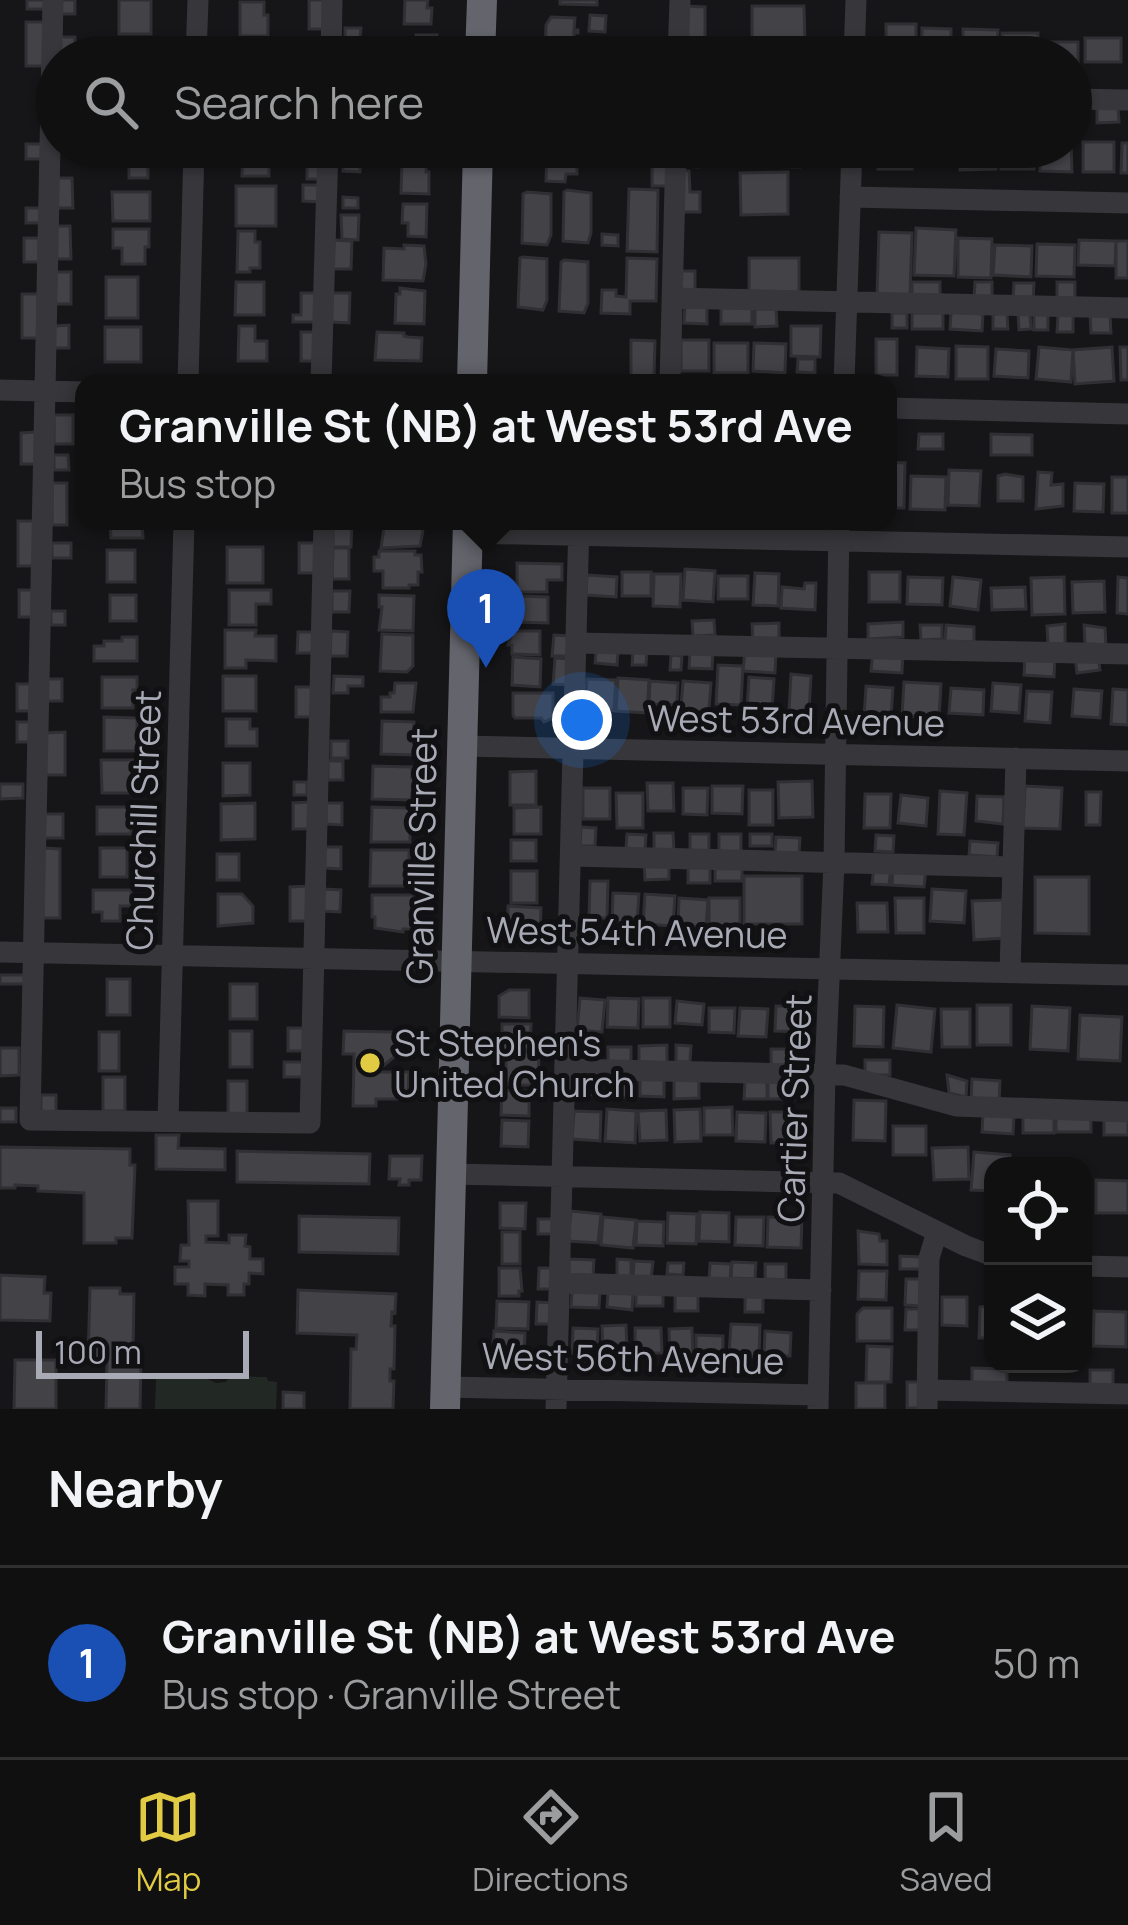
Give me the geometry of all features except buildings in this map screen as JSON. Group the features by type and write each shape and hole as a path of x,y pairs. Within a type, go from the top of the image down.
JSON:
{"highway":[{"path":"481,36 482,0"},
{"path":"472,374 477,168"},
{"name":"Granville Street","path":"445,1398 468,530"}],"street":[{"path":"51,36 52,0"},
{"path":"197,36 198,0"},
{"path":"331,36 332,0"},
{"path":"679,36 680,0"},
{"path":"855,36 856,0"},
{"path":"1092,99 1128,100"},
{"path":"49,168 30,1120 310,1123 324,530"},
{"path":"188,374 193,168"},
{"path":"322,374 327,168"},
{"path":"670,374 675,168"},
{"path":"844,374 851,168"},
{"path":"850,197 1128,203"},
{"path":"672,298 1128,308"},
{"path":"0,390 75,392"},
{"path":"897,409 1128,414"},
{"name":"Churchill Street","path":"168,1121 184,530"},
{"path":"556,1399 579,530"},
{"path":"752,530 1128,547"},
{"name":"Cartier Street","path":"818,1402 839,531"},
{"path":"576,643 1128,654"},
{"name":"West 53rd Avenue","path":"462,746 1128,761"},
{"path":"1010,973 1016,758"},
{"path":"571,856 1013,867"},
{"name":"West 54th Avenue","path":"0,952 1128,975"},
{"path":"566,1069 844,1075 956,1106 1128,1112"},
{"path":"452,1174 841,1183 984,1252"},
{"path":"937,1232 929,1258 927,1400 1128,1394"},
{"path":"1092,1267 1128,1268"},
{"path":"559,1283 821,1290"},
{"name":"West 56th Avenue","path":"445,1398 818,1402"}],"shaded area":[{"path":"199,1375 216,1383 232,1376 267,1377 277,1382 276,1409 155,1409 156,1378"}],"place":[{"name":"Granville St (NB) at West 53rd Ave","path":"486,668"},
{"name":"St Stephen's United Church","path":"370,1063"}]}
